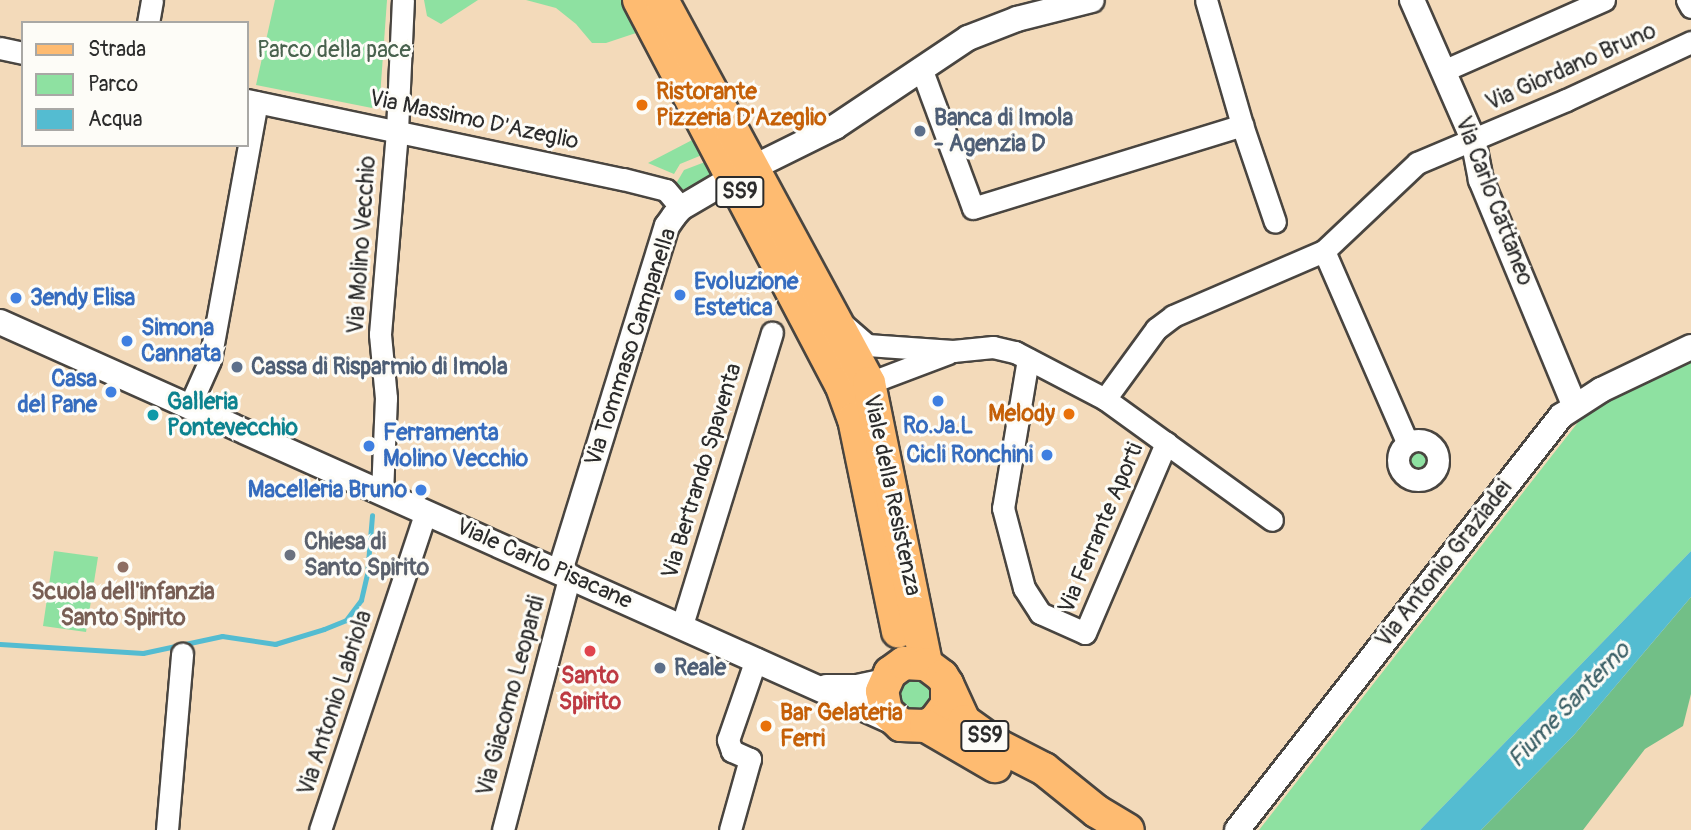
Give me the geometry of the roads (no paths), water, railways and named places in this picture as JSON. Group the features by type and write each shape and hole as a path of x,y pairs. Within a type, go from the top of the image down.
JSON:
{"main road":[{"name":"Viale della Resistenza","path":"639,0 831,312 857,378 916,673"},
{"name":"Viale della Resistenza","path":"662,0 743,173 857,378"},
{"path":"913,726 935,721 947,705 916,673"},
{"name":"Viale Carlo Pisacane","path":"1096,811 1055,801 995,766 913,726 886,710 882,701 916,673 964,721 999,746 1044,769 1096,811 1126,828"},
{"path":"995,766 1029,779 1039,776 1044,769"}],"street":[{"path":"148,21 152,0"},
{"name":"Via Molino Vecchio","path":"382,493 386,398 380,334 397,131 403,0"},
{"name":"Via Tommaso Campanella","path":"565,573 667,226 681,208 743,173 835,127 968,38 1017,19 1092,0"},
{"path":"1206,0 1242,125 1275,222"},
{"name":"Via Carlo Cattaneo","path":"1412,0 1473,139 1481,180 1574,404"},
{"path":"1443,71 1604,0"},
{"path":"1687,0 1691,7"},
{"name":"Via Giordano Bruno","path":"1324,251 1406,170 1440,151 1566,100 1691,42"},
{"path":"0,48 21,53"},
{"path":"921,68 973,208 1242,125"},
{"path":"248,126 252,101"},
{"name":"Via Massimo D'Azeglio","path":"252,101 623,179 666,190 681,208"},
{"path":"190,405 210,360 245,147"},
{"path":"1105,399 1156,329 1173,316 1324,251 1407,443"},
{"path":"831,312 867,345 953,351 993,348 1028,359 1105,399 1272,520"},
{"name":"Viale Carlo Pisacane","path":"0,322 818,687 913,726"},
{"name":"Via Bertrando Spaventa","path":"682,625 772,333"},
{"path":"857,378 909,347"},
{"name":"Via Antonio Graziadei","path":"1237,830 1549,429 1574,404 1691,348"},
{"path":"857,378 953,351"},
{"name":"Via Ferrante Aporti","path":"1028,359 1003,508 1024,588 1040,613 1085,633 1166,443"},
{"name":"Via Antonio Labriola","path":"320,830 426,512"},
{"name":"Via Giacomo Leopardi","path":"503,830 565,573"},
{"path":"166,830 182,654"},
{"path":"730,830 750,759 732,751 728,740 756,659"},
{"name":"Viale Carlo Pisacane","path":"818,687 858,687 916,673"}],"water":[{"name":"Fiume Santerno","path":"1691,551 1691,597 1574,735 1481,830 1420,830"}],"waterway":[{"path":"0,644 143,653 222,636 275,644 324,629 346,620 361,600 367,575 372,515"}],"place":[{"name":"Ristorante Pizzeria D'Azeglio","path":"642,105"},
{"name":"Banca di Imola - Agenzia D","path":"920,131"},
{"name":"Evoluzione Estetica","path":"680,295"},
{"name":"3endy Elisa","path":"16,298"},
{"name":"Simona Cannata","path":"127,341"},
{"name":"Cassa di Risparmio di Imola","path":"237,367"},
{"name":"Casa del Pane","path":"111,392"},
{"name":"Ro.Ja.L","path":"938,401"},
{"name":"Melody","path":"1069,414"},
{"name":"Galleria Pontevecchio","path":"153,415"},
{"name":"Ferramenta Molino Vecchio","path":"369,446"},
{"name":"Cicli Ronchini","path":"1047,455"},
{"name":"Macelleria Bruno","path":"421,490"},
{"name":"Chiesa di Santo Spirito","path":"290,555"},
{"name":"Scuola dell'infanzia Santo Spirito","path":"123,567"},
{"name":"Santo Spirito","path":"590,651"},
{"name":"Reale","path":"660,668"},
{"name":"Bar Gelateria Ferri","path":"766,726"}],"park label":[{"name":"Parco della pace","path":"334,50"}]}
